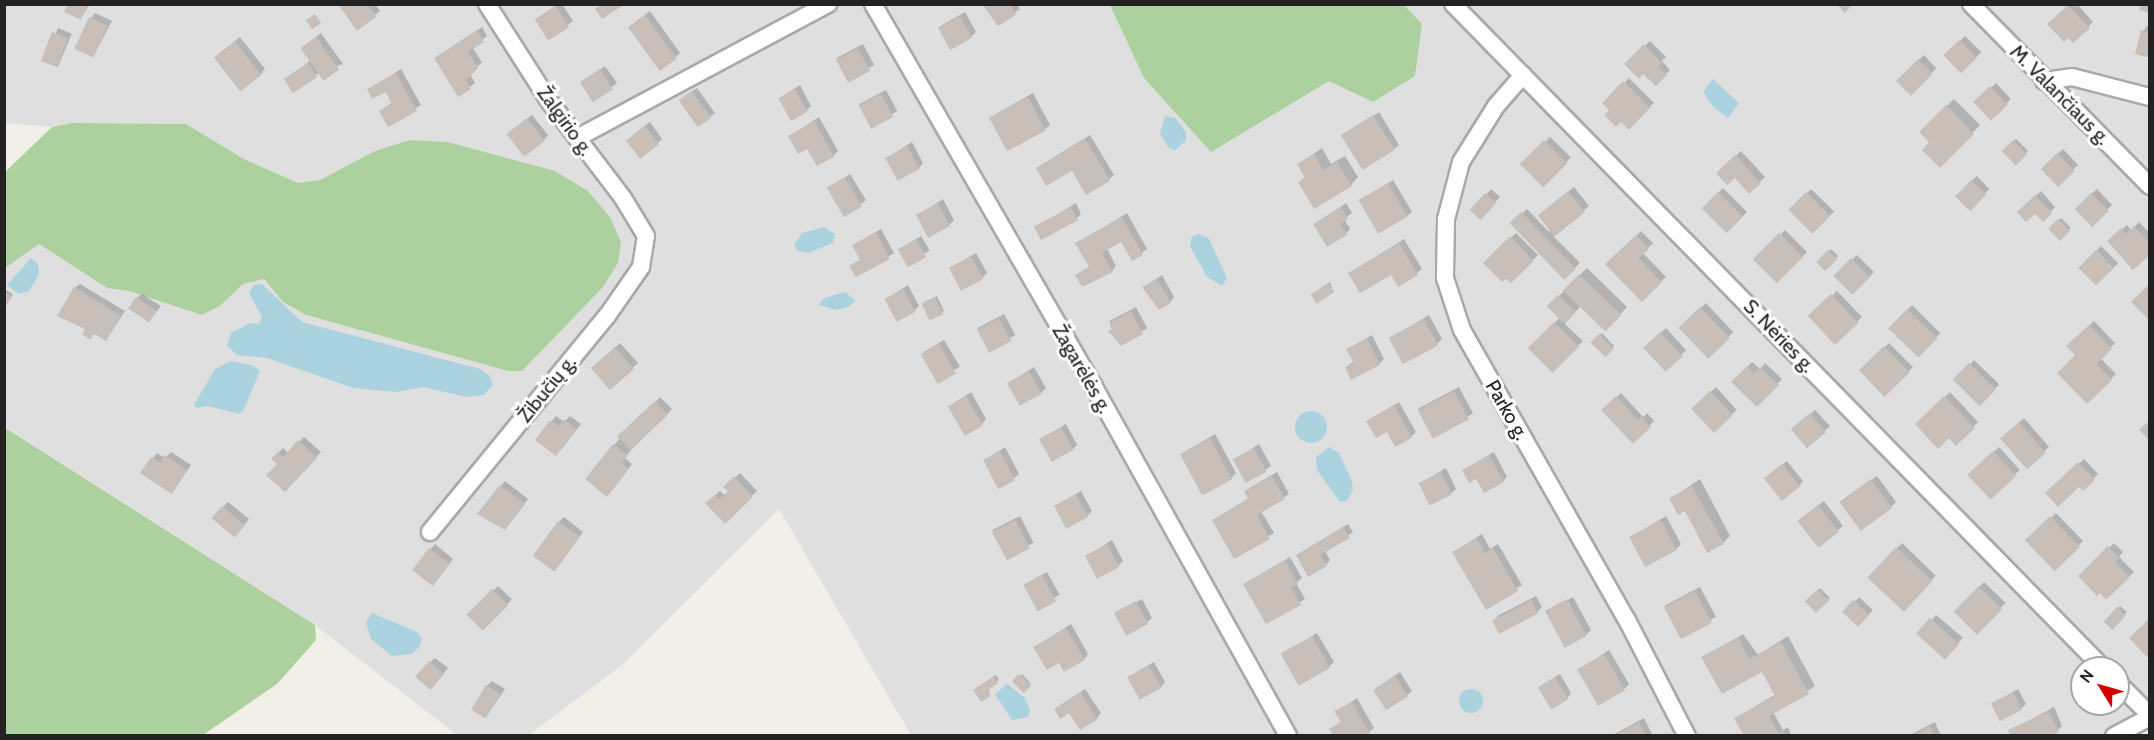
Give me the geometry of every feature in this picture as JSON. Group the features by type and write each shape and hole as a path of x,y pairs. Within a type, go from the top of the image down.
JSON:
{"street":[{"name":"Žalgirio g.","path":"487,4 646,236"},
{"path":"577,138 828,4"},
{"name":"Žagarėlės g.","path":"873,4 1094,387 1288,735"},
{"name":"S. Nėries g.","path":"1454,4 2091,656"},
{"name":"M. Valančiaus g.","path":"1971,4 2044,81 2150,186"},
{"name":"Parko g.","path":"1523,75 1496,106 1461,162 1446,219 1445,278 1462,330 1687,735"},
{"path":"2044,81 2072,78 2150,97"},
{"name":"Žibučių g.","path":"430,532 607,316 641,267 646,236"},
{"path":"2114,735 2150,716 2130,695"}],"shaded area":[{"path":"5,5 2149,5 2149,729 2136,736 911,735 779,509 623,664 529,735 457,735 315,625 5,427 4,268 39,244 107,288 129,291 202,315 220,306 243,284 264,279 283,302 306,315 508,371 522,371 610,217 588,191 555,171 448,142 410,140 375,151 320,180 298,183 244,159 186,124 72,123 52,127 5,123"}],"green space":[{"path":"1110,5 1404,5 1422,24 1415,76 1373,102 1329,81 1211,152 1144,78"},
{"path":"72,123 186,124 244,159 298,183 320,180 375,151 410,140 448,142 555,171 588,191 610,217 621,242 618,263 603,287 522,371 508,371 306,315 283,302 264,279 243,284 220,306 202,315 129,291 107,288 39,244 5,268 5,172 52,127"},
{"path":"4,427 315,625 316,640 277,684 203,735 5,735"}],"water":[{"path":"1713,79 1739,103 1728,118 1714,108 1703,92"},
{"path":"1165,116 1175,118 1186,132 1186,140 1175,151 1168,147 1160,134"},
{"path":"824,227 835,234 833,243 808,253 798,251 794,245 802,233"},
{"path":"1199,234 1209,239 1227,278 1222,286 1207,277 1190,246 1192,236"},
{"path":"31,258 38,264 39,274 29,291 19,294 7,285"},
{"path":"262,284 302,322 480,369 489,375 493,385 484,395 466,397 423,387 396,392 353,388 267,358 237,355 227,346 231,333 250,323 259,324 262,317 249,293 254,285"},
{"path":"845,292 856,301 848,307 837,310 819,305 824,298"},
{"path":"231,361 252,365 260,371 244,409 239,414 208,406 196,408 194,405 215,369"},
{"path":"1311,411 1322,416 1327,427 1322,438 1311,443 1300,438 1295,427 1300,416"},
{"path":"1329,447 1339,453 1352,481 1353,490 1347,501 1340,502 1317,470 1316,457"},
{"path":"372,613 417,632 422,639 419,647 412,654 392,656 371,639 366,622"},
{"path":"1007,684 1025,698 1030,710 1028,717 1012,720 995,694"},
{"path":"1471,689 1476,690 1482,696 1482,706 1476,712 1471,713 1466,712 1460,706 1459,701 1460,696 1466,690"}],"building":[{"path":"68,4 88,4 81,20 64,12"},
{"path":"338,4 367,4 376,17 357,31"},
{"path":"602,4 625,4 602,19 595,9"},
{"path":"982,4 1010,4 1016,15 998,26"},
{"path":"1836,4 1853,4 1845,13"},
{"path":"2141,4 2150,4 2150,13 2139,10"},
{"path":"2068,5 2090,28 2073,43 2068,38 2064,42 2047,24"},
{"path":"556,6 569,27 548,40 535,19"},
{"path":"315,14 321,23 312,29 306,20"},
{"path":"645,15 677,59 660,71 628,27"},
{"path":"960,16 972,38 950,50 938,28"},
{"path":"89,17 108,26 93,58 74,49"},
{"path":"477,30 484,42 468,52 478,68 466,80 471,89 458,97 434,58"},
{"path":"2141,30 2150,33 2150,58 2135,54"},
{"path":"52,32 68,38 57,67 41,61"},
{"path":"316,37 339,70 323,81 300,48"},
{"path":"1959,40 1977,58 1961,73 1943,56"},
{"path":"235,41 261,75 240,92 214,58"},
{"path":"1644,44 1662,63 1658,67 1667,75 1656,86 1643,74 1639,79 1624,64"},
{"path":"858,48 870,71 848,83 836,60"},
{"path":"1918,59 1933,74 1911,96 1896,81"},
{"path":"308,63 317,77 293,93 284,79"},
{"path":"600,69 613,89 593,102 580,82"},
{"path":"396,73 417,111 388,127 379,111 392,104 386,92 372,99 367,89"},
{"path":"1623,81 1650,108 1629,130 1621,122 1616,127 1604,115 1609,110 1602,103"},
{"path":"1990,86 2008,105 1991,121 1973,102"},
{"path":"795,89 808,112 791,121 778,98"},
{"path":"692,91 711,118 698,127 679,100"},
{"path":"881,94 893,117 871,129 859,106"},
{"path":"1028,97 1046,131 1007,151 989,118"},
{"path":"1946,105 1974,134 1940,168 1922,150 1929,142 1919,132"},
{"path":"1373,115 1395,150 1363,170 1341,135"},
{"path":"527,118 545,141 524,157 507,134"},
{"path":"814,121 834,157 817,166 807,149 798,154 788,136"},
{"path":"645,126 659,144 640,159 626,141"},
{"path":"1085,138 1110,181 1086,195 1072,171 1046,186 1036,168"},
{"path":"1544,140 1567,163 1543,187 1520,164"},
{"path":"2013,140 2027,154 2016,165 2002,151"},
{"path":"907,146 920,169 898,181 885,158"},
{"path":"2057,153 2075,171 2058,187 2041,169"},
{"path":"1314,154 1323,170 1337,162 1352,186 1314,209 1298,182 1305,178 1297,164"},
{"path":"1735,155 1761,183 1749,194 1735,178 1727,185 1716,173"},
{"path":"845,177 862,206 844,217 827,188"},
{"path":"1971,180 1986,194 1971,211 1955,197"},
{"path":"1388,183 1408,217 1378,234 1359,200"},
{"path":"1568,191 1585,212 1555,237 1538,216"},
{"path":"1718,192 1743,217 1726,233 1702,208"},
{"path":"1806,192 1830,216 1812,234 1788,210"},
{"path":"1485,193 1496,203 1481,220 1470,210"},
{"path":"2091,193 2109,211 2092,227 2075,209"},
{"path":"2035,195 2052,213 2043,222 2035,214 2026,222 2017,212"},
{"path":"938,203 950,226 928,238 916,215"},
{"path":"1071,207 1078,220 1041,240 1034,227"},
{"path":"1341,207 1348,219 1340,224 1347,235 1327,247 1313,224"},
{"path":"1521,212 1576,269 1564,280 1509,223"},
{"path":"1122,217 1143,255 1132,261 1121,242 1102,253 1113,272 1082,287 1075,275 1089,267 1075,243"},
{"path":"2058,219 2070,231 2060,241 2048,229"},
{"path":"2134,226 2150,243 2150,255 2133,270 2107,241 2121,228 2126,234"},
{"path":"876,232 890,259 856,277 849,266 860,260 852,245"},
{"path":"1779,233 1803,257 1777,283 1753,259"},
{"path":"1636,235 1649,249 1639,258 1662,282 1642,302 1605,264"},
{"path":"1510,236 1534,261 1511,283 1506,279 1502,282 1483,263"},
{"path":"916,239 926,257 908,268 898,249"},
{"path":"1399,243 1418,275 1398,287 1391,275 1360,293 1348,273"},
{"path":"1828,250 1837,259 1825,271 1816,262"},
{"path":"2096,250 2114,268 2096,285 2078,268"},
{"path":"971,256 983,279 961,291 949,268"},
{"path":"1851,258 1870,277 1852,295 1833,276"},
{"path":"1579,274 1621,315 1605,332 1563,291"},
{"path":"1157,279 1171,303 1159,310 1142,287"},
{"path":"1328,283 1334,292 1317,304 1311,295"},
{"path":"2147,286 2150,289 2148,319 2131,302"},
{"path":"74,287 121,316 106,341 94,334 90,340 82,334 85,329 57,316"},
{"path":"903,289 915,312 897,322 884,299"},
{"path":"4,292 12,297 4,308"},
{"path":"1831,294 1858,323 1835,345 1808,316"},
{"path":"1558,295 1576,313 1564,324 1547,306"},
{"path":"136,297 157,311 149,323 128,309"},
{"path":"935,297 943,314 929,321 921,303"},
{"path":"1700,307 1730,338 1708,359 1678,328"},
{"path":"1907,309 1937,338 1918,358 1888,328"},
{"path":"1131,311 1143,334 1121,346 1108,331 1112,329 1109,323"},
{"path":"999,318 1011,341 989,353 977,330"},
{"path":"1424,319 1438,345 1403,364 1389,338"},
{"path":"1554,322 1579,347 1553,373 1528,348"},
{"path":"2089,325 2112,349 2097,364 2112,380 2087,404 2057,373 2075,355 2066,346"},
{"path":"1660,332 1683,356 1666,372 1643,348"},
{"path":"1599,334 1614,349 1605,357 1591,342"},
{"path":"1367,338 1380,365 1351,380 1345,367 1354,363 1346,349"},
{"path":"939,344 956,373 938,384 921,354"},
{"path":"1884,346 1910,373 1885,397 1859,370"},
{"path":"615,347 634,369 610,390 591,368"},
{"path":"1969,363 1996,390 1980,406 1953,379"},
{"path":"1747,366 1754,373 1760,367 1779,385 1757,407 1731,382"},
{"path":"1029,371 1042,394 1020,406 1007,383"},
{"path":"1454,391 1469,419 1433,439 1418,410"},
{"path":"1710,391 1733,415 1714,433 1691,409"},
{"path":"966,396 983,425 965,436 948,406"},
{"path":"1616,396 1638,420 1641,417 1651,427 1633,444 1601,410"},
{"path":"1944,396 1975,428 1956,446 1949,438 1938,449 1915,424"},
{"path":"655,401 668,415 630,450 617,436"},
{"path":"1394,405 1412,438 1395,447 1387,432 1376,438 1366,421"},
{"path":"1810,413 1826,432 1807,448 1791,429"},
{"path":"564,419 577,429 556,456 535,440 550,420 559,426"},
{"path":"2150,420 2150,441 2139,430"},
{"path":"2019,422 2046,453 2027,469 2000,438"},
{"path":"1061,427 1074,450 1052,462 1039,439"},
{"path":"1210,438 1232,479 1202,495 1180,454"},
{"path":"298,440 317,458 285,492 266,475 277,464 271,459 278,452 283,457"},
{"path":"613,444 628,456 622,463 629,469 607,497 585,479"},
{"path":"1254,448 1267,472 1245,483 1233,459"},
{"path":"1000,451 1015,480 998,489 983,460"},
{"path":"1993,451 2016,476 1991,500 1967,475"},
{"path":"165,455 187,470 172,494 140,473 151,457 160,463"},
{"path":"1489,455 1504,482 1484,493 1476,479 1469,483 1462,470"},
{"path":"2078,462 2095,480 2083,491 2079,487 2058,507 2045,493"},
{"path":"1782,464 1800,487 1782,501 1764,478"},
{"path":"1441,472 1452,494 1429,505 1419,483"},
{"path":"734,476 753,497 725,524 705,503 715,495 719,500 728,491 723,487"},
{"path":"1272,476 1285,499 1257,515 1270,539 1234,559 1212,520 1248,499 1244,491"},
{"path":"1871,479 1892,508 1861,531 1839,502"},
{"path":"500,485 525,504 505,530 477,514"},
{"path":"1692,486 1724,544 1707,553 1685,511 1678,515 1669,498"},
{"path":"1076,494 1088,517 1066,529 1054,506"},
{"path":"1818,505 1839,532 1818,548 1798,521"},
{"path":"222,506 245,525 235,538 212,518"},
{"path":"2050,516 2080,547 2055,571 2025,540"},
{"path":"1015,520 1030,548 1007,560 992,532"},
{"path":"1661,520 1677,550 1645,567 1629,537"},
{"path":"558,521 580,537 555,572 533,556"},
{"path":"1343,527 1350,538 1320,555 1327,566 1308,577 1296,555"},
{"path":"1477,538 1485,553 1493,548 1518,591 1486,610 1452,552"},
{"path":"1107,544 1119,567 1097,579 1085,556"},
{"path":"2108,546 2120,558 2115,562 2130,577 2106,600 2100,593 2097,596 2078,576"},
{"path":"1896,547 1933,581 1904,612 1867,578"},
{"path":"429,548 450,564 433,586 412,570"},
{"path":"1285,560 1298,584 1291,587 1301,605 1266,624 1243,584"},
{"path":"1042,575 1056,601 1038,611 1023,585"},
{"path":"1979,586 2002,609 1977,635 1954,611"},
{"path":"492,589 508,605 483,631 467,614"},
{"path":"1818,589 1829,601 1816,613 1805,601"},
{"path":"1695,591 1712,623 1681,639 1664,607"},
{"path":"1567,599 1587,636 1565,648 1545,611"},
{"path":"1531,600 1538,613 1499,634 1492,621"},
{"path":"1853,600 1869,615 1858,627 1842,612"},
{"path":"1136,601 1148,624 1126,636 1114,613"},
{"path":"2117,607 2126,615 2113,630 2104,622"},
{"path":"1930,618 1959,644 1945,660 1916,634"},
{"path":"2150,618 2150,655 2147,657 2129,638"},
{"path":"1066,628 1085,660 1064,672 1059,663 1047,670 1033,647"},
{"path":"1312,636 1330,668 1298,686 1281,653"},
{"path":"1738,637 1749,659 1781,642 1809,694 1769,716 1778,733 1783,730 1786,736 1744,736 1734,718 1775,696 1762,672 1722,694 1701,657"},
{"path":"1604,654 1625,690 1598,706 1577,670"},
{"path":"429,661 444,674 430,690 415,677"},
{"path":"1149,665 1162,688 1140,700 1127,677"},
{"path":"1019,674 1031,686 1024,693 1012,681"},
{"path":"994,676 998,683 987,691 991,696 981,702 973,690"},
{"path":"1395,676 1408,696 1386,710 1373,690"},
{"path":"1555,677 1568,699 1551,710 1538,687"},
{"path":"486,685 501,694 486,719 471,710"},
{"path":"1080,692 1098,719 1080,730 1069,713 1060,719 1054,709"},
{"path":"2013,692 2022,710 2000,721 1991,703"},
{"path":"1352,702 1370,734 1333,736 1329,729 1341,722 1334,711"},
{"path":"2049,711 2059,732 2051,736 2010,736 2008,730"},
{"path":"1639,722 1646,736 1613,736"},
{"path":"1930,726 1934,736 1911,736"}]}
